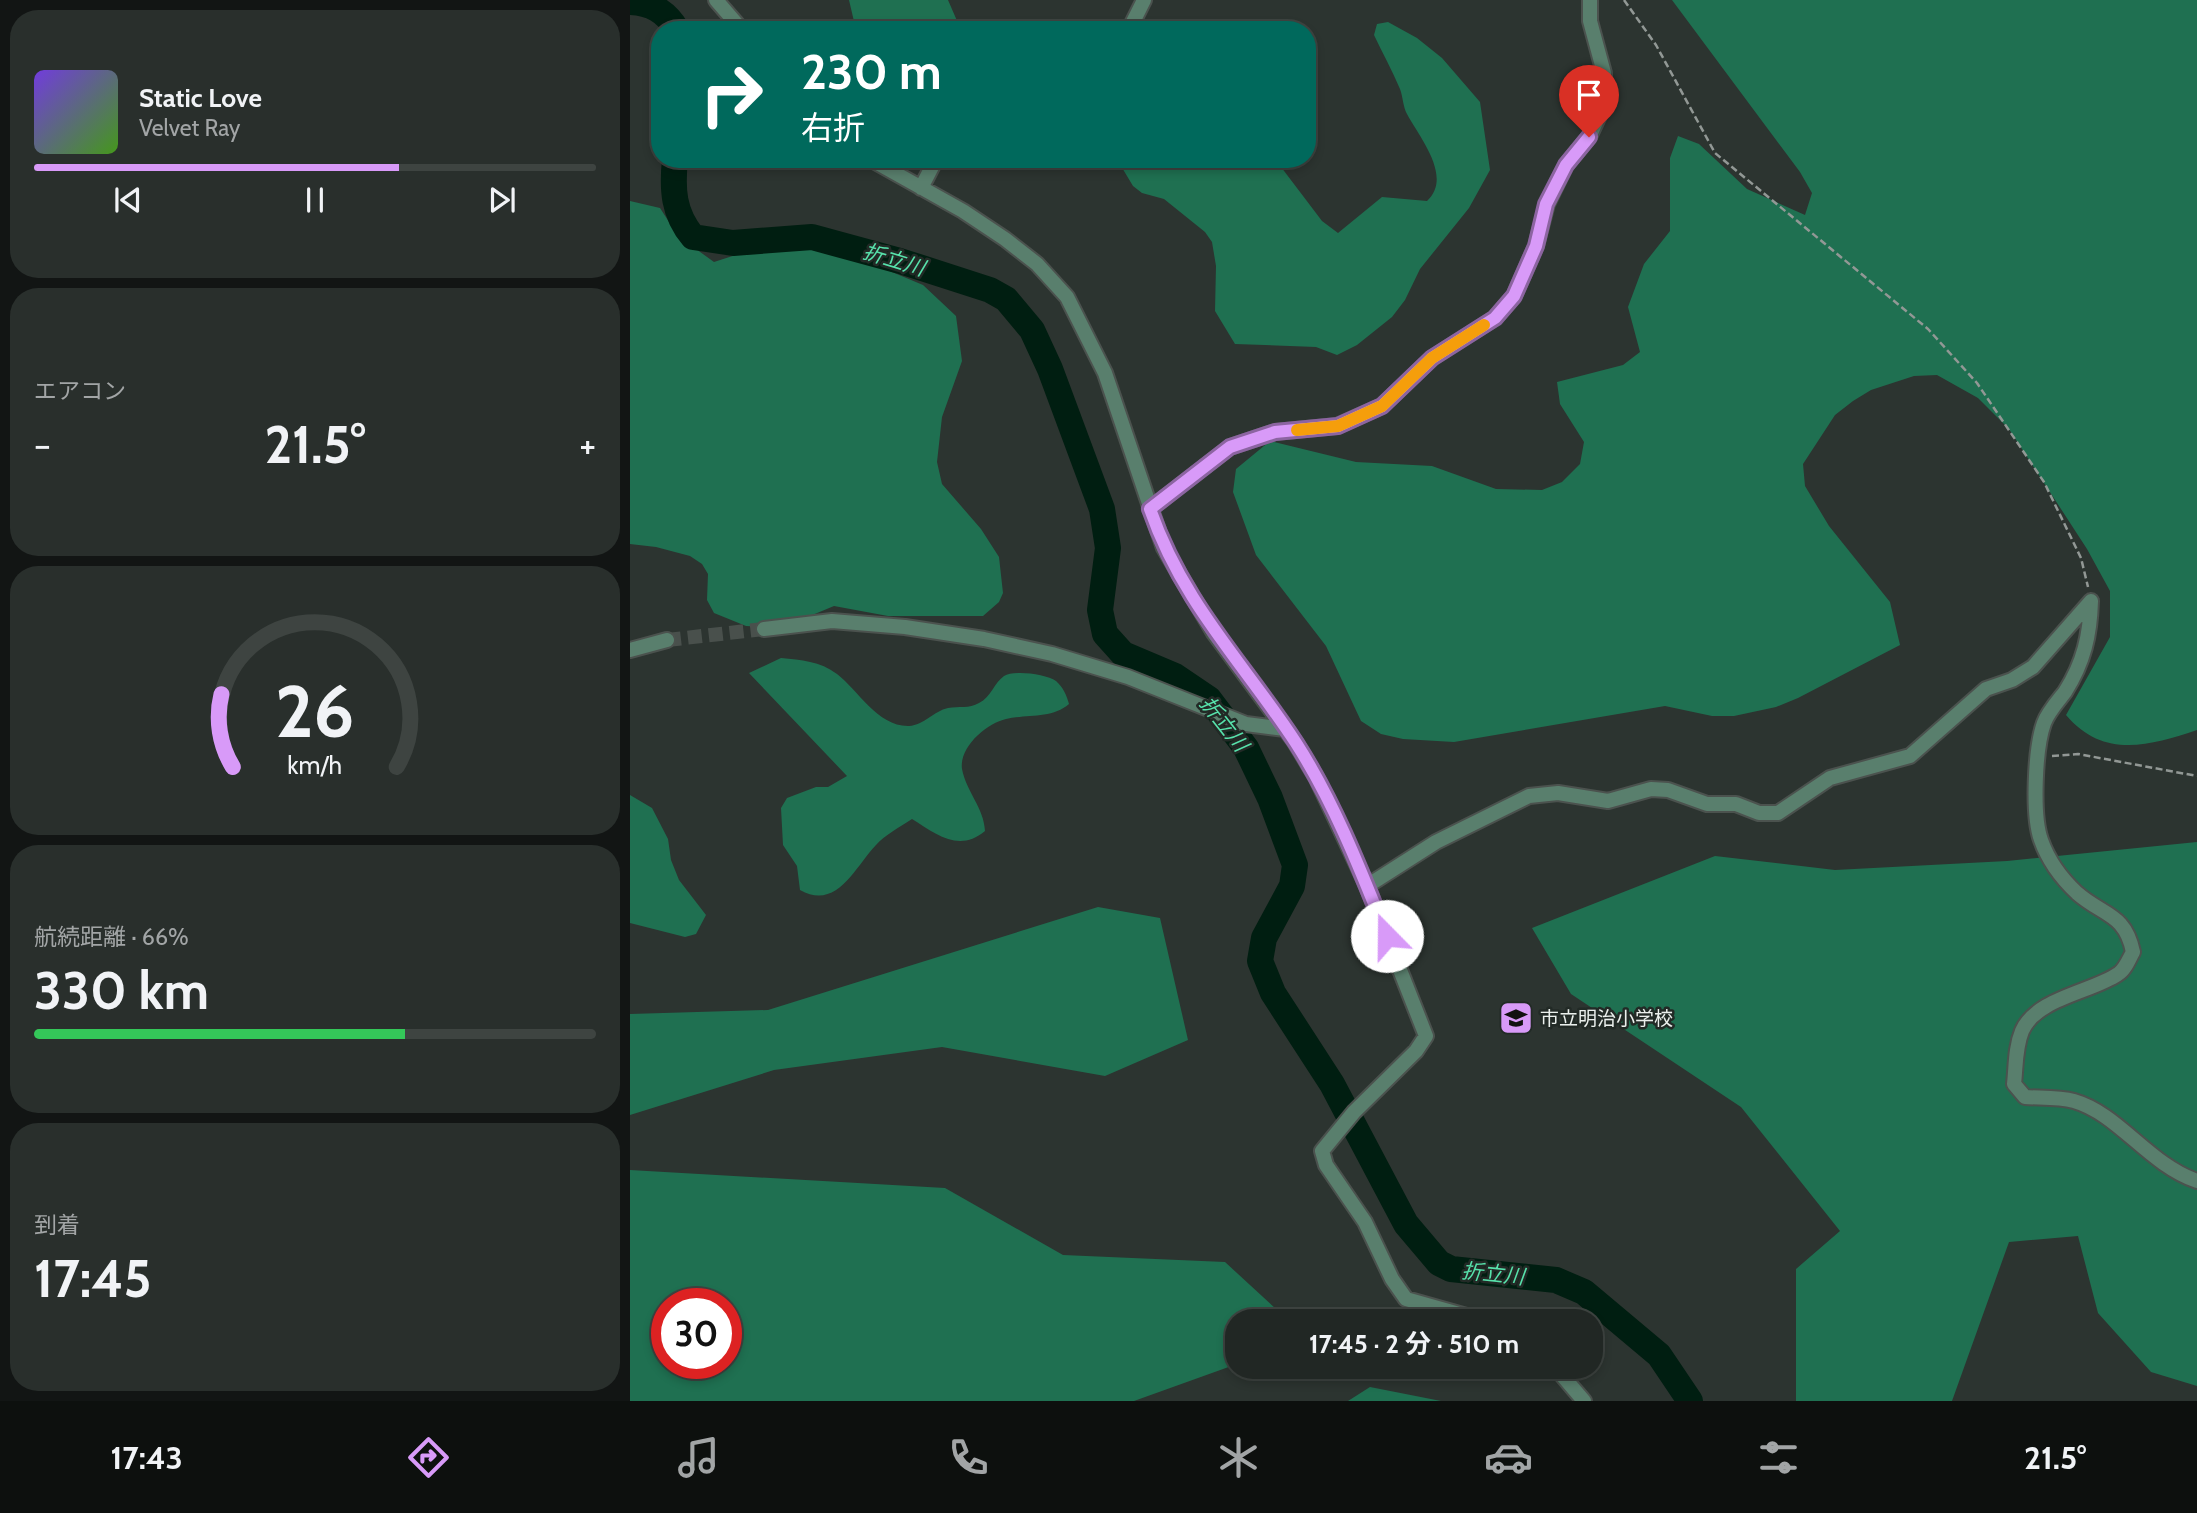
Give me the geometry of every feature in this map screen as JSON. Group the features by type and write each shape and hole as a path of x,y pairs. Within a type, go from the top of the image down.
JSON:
{"street":[{"path":"716,0 734,21"},
{"path":"1134,21 1144,0"},
{"path":"1150,509 1230,447 1275,432 1338,426 1382,406 1432,358 1501,311 1514,296 1536,246 1546,204 1561,175 1589,137 1604,106 1604,73 1590,21 1590,0"},
{"path":"886,168 1005,239 1037,264 1067,297 1105,373 1164,548 1214,633 1285,729 1316,777 1367,886 1426,1036 1416,1051 1354,1112 1322,1151 1326,1165 1365,1222 1392,1279 1406,1299 1441,1309"},
{"path":"921,188 931,168"},
{"path":"2091,601 2090,632 2080,667 2044,721 2038,757 2037,810 2040,839 2059,874 2079,894 2115,917 2129,934 2133,952 2120,973 2057,1000 2031,1020 2023,1029 2017,1050 2014,1084 2025,1097 2074,1101 2116,1124 2149,1155 2180,1175 2197,1181"},
{"path":"1367,886 1436,842 1528,796 1558,793 1608,801 1651,789 1668,790 1707,804 1736,804 1759,813 1778,813 1830,778 1910,756 1986,689 2012,680 2034,667 2091,601"},
{"path":"764,629 832,621 905,626 984,639 1052,654 1128,677 1246,724 1285,729"},
{"path":"630,650 667,640"},
{"path":"1565,1379 1584,1401"}],"path":[{"path":"1624,0 1656,45 1715,153 1928,329 1977,383 2044,482 2081,558 2091,601"},
{"path":"2038,757 2078,754 2197,776"}],"green space":[{"path":"849,0 948,0 957,21 854,21"},
{"path":"1672,0 2197,0 2197,730 2161,741 2127,745 2095,738 2080,729 2066,715 2110,637 2110,591 2087,549 2009,429 1978,398 1937,375 1914,376 1871,390 1853,401 1835,415 1803,464 1805,486 1829,526 1890,602 1900,645 1798,698 1776,707 1734,716 1712,716 1665,706 1454,742 1403,739 1381,734 1361,721 1326,646 1256,555 1233,492 1236,469 1270,441 1356,462 1432,466 1496,489 1542,490 1562,482 1580,464 1584,442 1560,404 1557,382 1623,365 1640,352 1628,307 1644,264 1670,231 1670,158 1678,136 1699,144 1747,189 1805,215 1812,193 1800,172"},
{"path":"1388,22 1417,38 1442,58 1480,102 1490,170 1469,208 1420,269 1405,300 1392,317 1357,345 1337,355 1316,347 1235,344 1215,311 1216,266 1212,242 1205,232 1164,199 1142,193 1133,186 1122,168 1282,168 1322,221 1338,233 1382,197 1427,201 1437,181 1436,169 1406,111 1400,89 1374,35 1377,24"},
{"path":"630,201 660,208 678,236 714,262 782,240 818,241 923,285 956,316 962,361 942,417 937,462 942,484 981,529 999,557 1003,593 999,602 983,616 888,616 834,606 781,628 746,626 714,613 707,600 708,574 702,564 690,556 656,547 630,544"},
{"path":"781,658 810,662 831,670 878,714 898,725 914,725 948,708 975,705 987,697 1004,676 1015,673 1038,675 1056,681 1069,704 1047,714 999,721 976,737 965,752 962,769 982,815 985,831 966,841 957,841 939,835 912,819 880,841 835,891 825,895 813,895 800,890 797,866 783,845 781,808 787,798 816,787 828,787 847,776 749,673"},
{"path":"630,795 652,808 668,839 671,860 679,880 706,915 696,934 685,937 630,923"},
{"path":"2197,842 2197,1386 2151,1372 2098,1313 2078,1236 2009,1242 1952,1401 1796,1401 1796,1269 1840,1231 1741,1107 1571,994 1532,928 1715,856 1835,870 2007,861"},
{"path":"1098,907 1160,918 1188,1040 1105,1076 942,1047 774,1070 630,1115 630,1014 768,1010"},
{"path":"630,1170 945,1188 1063,1255 1225,1262 1276,1309 1225,1309 1225,1368 1134,1401 630,1401"},
{"path":"1370,1387 1441,1401 1348,1401"}],"waterway":[{"name":"折立川","path":"630,2 657,9 670,21"},
{"name":"折立川","path":"675,168 675,200 681,219 693,237 733,243 812,237 900,261 990,290 1006,299 1032,330 1050,369 1102,509 1108,548 1100,610 1105,634 1123,654 1175,676 1209,699 1246,748 1270,798 1295,865 1292,886 1264,938 1260,961 1273,993 1332,1084 1406,1224 1439,1263 1451,1269 1556,1280 1584,1292 1659,1355 1690,1401"}],"tunnel":[{"path":"667,640 764,629"}],"slow traffic":[{"path":"1297,430 1338,426 1382,406 1432,358 1484,325"}],"place":[{"name":"市立明治小学校","path":"1516,1018"}],"route":[{"path":"1387,936 1367,886 1316,777 1295,742 1214,633 1182,582 1164,548 1150,509 1230,447 1275,432 1338,426 1382,406 1432,358 1495,318 1514,296 1536,246 1546,204 1566,165 1589,137"}]}
